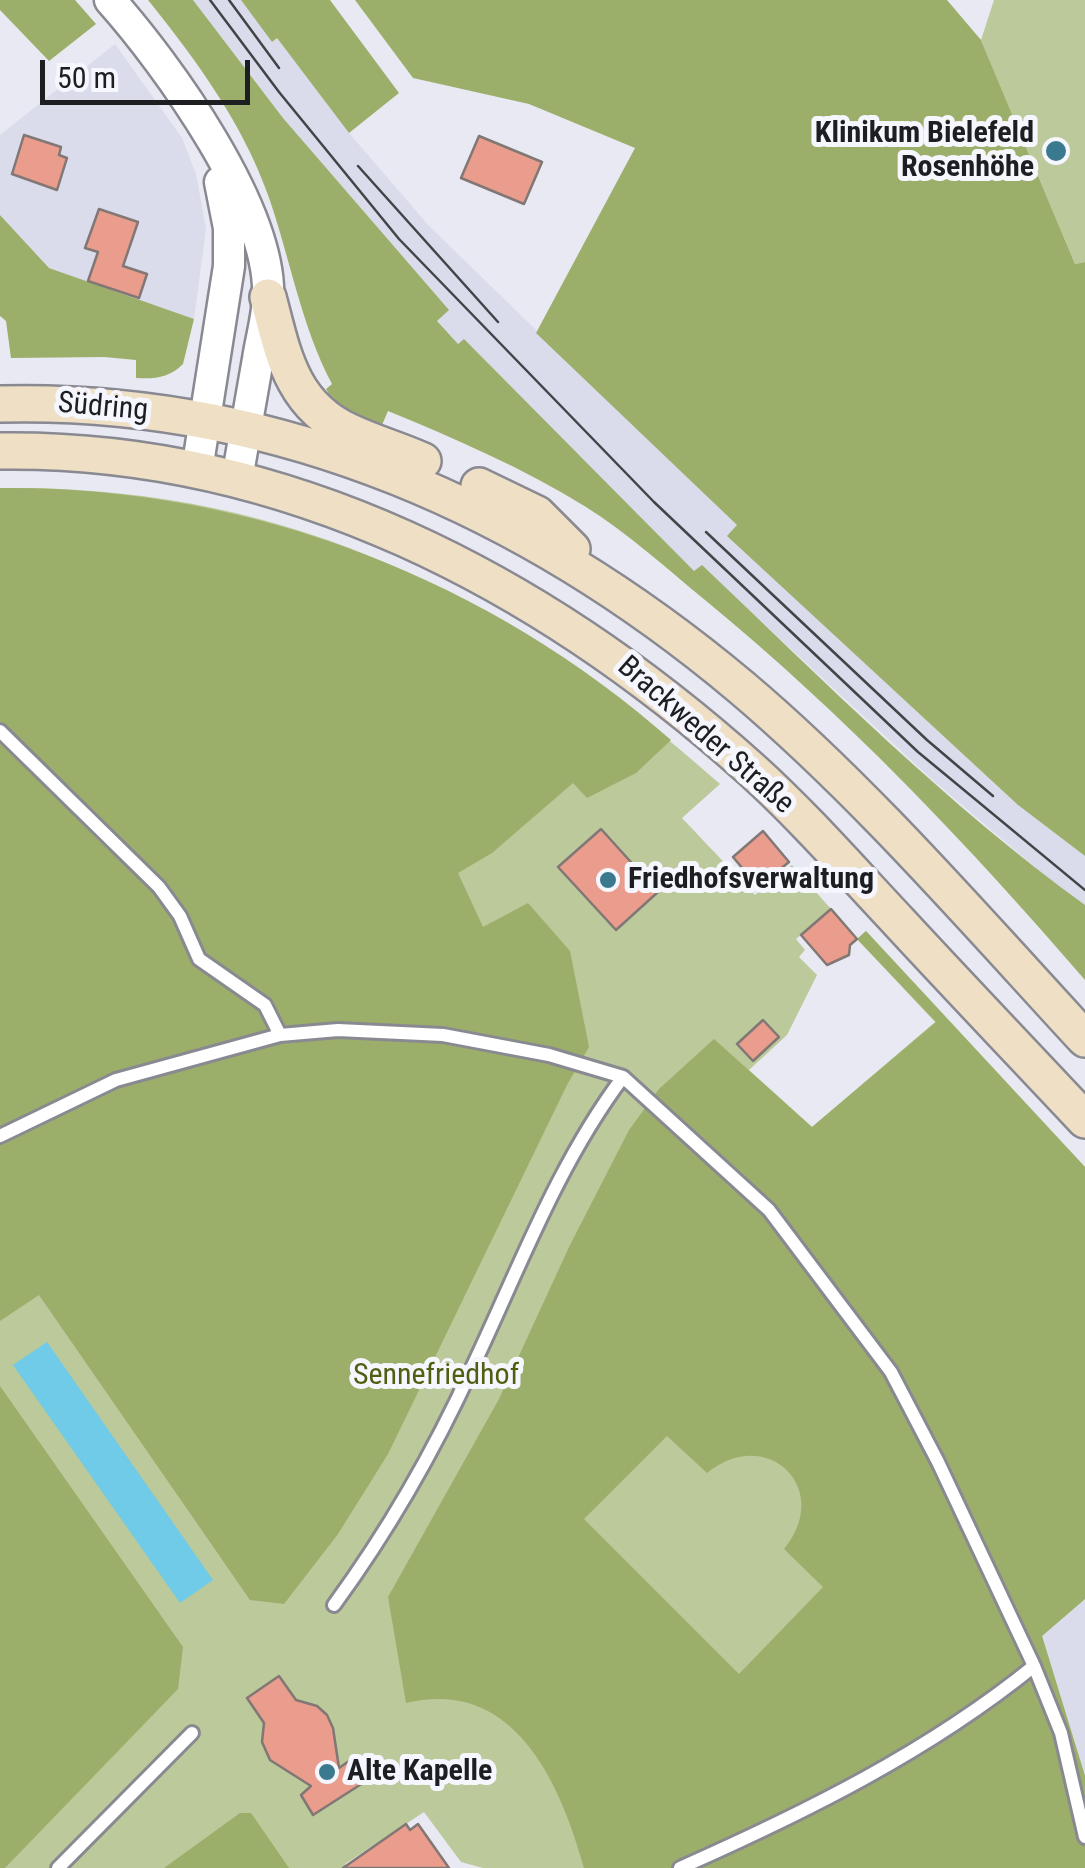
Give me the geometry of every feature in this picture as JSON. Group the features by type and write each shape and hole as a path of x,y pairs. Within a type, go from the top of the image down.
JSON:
{"main road":[{"path":"268,297 284,360 308,404 347,431 459,476 536,514 612,588"},
{"name":"Südring","path":"0,404 125,408 205,420"},
{"name":"Brackweder Straße","path":"205,420 322,450 444,495 519,533 612,588 740,686 815,755 1085,1039"},
{"name":"Südring","path":"0,451 98,454 197,470"},
{"name":"Brackweder Straße","path":"197,470 301,497 442,554 562,621 624,664 755,773 1085,1120"}],"street":[{"path":"110,0 163,67 200,123 239,189 258,240 268,297 237,479"},
{"path":"197,470 229,266 224,194 200,123"}],"lane":[{"path":"0,731 159,887 180,916 199,959 265,1005 280,1035"},
{"path":"0,1136 116,1080 280,1035 338,1030 443,1036 549,1055 623,1077 769,1210 890,1372 938,1462 1034,1666 1061,1733 1085,1837"},
{"path":"334,1605 384,1532 436,1439 576,1148 623,1077"},
{"path":"680,1868 915,1751 1034,1666"},
{"path":"58,1868 192,1733"}],"shaded area":[{"path":"193,0 241,0 272,41 277,38 349,133 429,226 738,526 728,536 1018,805 1085,856 1085,905 935,782 701,566 694,572 464,340 458,345 437,321 448,309 283,118"},
{"path":"115,44 182,138 196,174 206,229 194,319 49,268 0,215 0,135"},
{"path":"1085,1599 1085,1776 1042,1636"}],"green space":[{"path":"0,0 75,0 96,24 49,61 0,10"},
{"path":"148,0 193,0 283,118 449,310 437,321 458,344 464,339 694,571 702,565 936,784 1085,905 1085,980 996,879 856,735 757,644 632,540 562,493 489,455 388,411 382,425 336,402 326,389 332,384 312,339 268,195 245,142 216,93"},
{"path":"241,0 330,0 399,93 349,133 277,38 272,42"},
{"path":"355,0 947,0 981,40 1075,264 1085,262 1085,856 1018,805 727,536 737,525 536,333 635,148 529,104 413,78"},
{"name":"Klinikum Bielefeld Rosenhöhe","path":"994,0 1085,0 1085,262 1075,264 981,40"},
{"path":"0,215 49,268 194,319 183,364 167,375 136,378 136,360 11,358 6,321 0,316"},
{"name":"Sennefriedhof","path":"0,488 105,492 204,506 299,530 389,564 475,607 559,658 640,717 720,784 682,818 755,895 792,865 831,909 796,939 805,950 799,957 817,975 787,1035 749,1070 812,1127 935,1022 857,939 866,931 1085,1167 1085,1599 1042,1636 1085,1776 1085,1868 483,1868 461,1862 424,1812 345,1864 347,1868 0,1868"},
{"path":"0,488 92,491 182,503 271,523 358,552 442,588 523,631 599,682 671,740 636,773 587,798 573,783 492,853 458,873 483,927 528,903 570,951 589,1047 388,1454 338,1534 284,1604 250,1600 39,1295 0,1321"},
{"path":"866,931 1085,1167 1085,1599 1042,1636 1085,1776 1085,1868 584,1868 546,1771 526,1743 503,1721 476,1706 444,1699 406,1703 388,1597 499,1399 570,1245 629,1130 659,1089 714,1039 812,1127 936,1022 857,939","holes":["667,1436 707,1473 730,1460 751,1456 771,1460 787,1470 802,1505 798,1526 784,1549 823,1587 739,1674 584,1519"]},
{"path":"0,1386 183,1647 178,1689 5,1868 0,1868"},
{"path":"240,1813 251,1813 289,1868 164,1868"}],"water":[{"path":"47,1342 213,1580 180,1603 13,1365"}],"building":[{"path":"24,135 61,147 59,155 67,158 57,190 12,174"},
{"path":"479,136 542,162 524,204 461,178"},
{"path":"99,209 138,222 123,266 147,274 139,298 88,281 98,252 85,248"},
{"name":"Friedhofsverwaltung","path":"601,829 658,892 616,930 558,867"},
{"path":"763,831 789,862 758,887 733,857"},
{"path":"831,909 857,939 850,945 849,955 827,965 801,935"},
{"path":"763,1020 779,1037 753,1061 737,1044"},
{"name":"Alte Kapelle","path":"279,1676 296,1700 317,1706 327,1715 339,1768 352,1759 366,1781 313,1815 301,1795 311,1786 270,1760 262,1742 264,1723 247,1698"},
{"path":"406,1824 410,1830 418,1824 449,1868 343,1868"}],"tram line":[{"path":"210,0 399,239 654,502 918,752 1085,890"},
{"path":"229,0 279,68"},
{"path":"358,166 498,322"},
{"path":"706,532 927,740 993,796"}],"place":[{"name":"Klinikum Bielefeld Rosenhöhe","path":"1056,151"},
{"name":"Friedhofsverwaltung","path":"608,880"},
{"name":"Alte Kapelle","path":"327,1772"}]}
